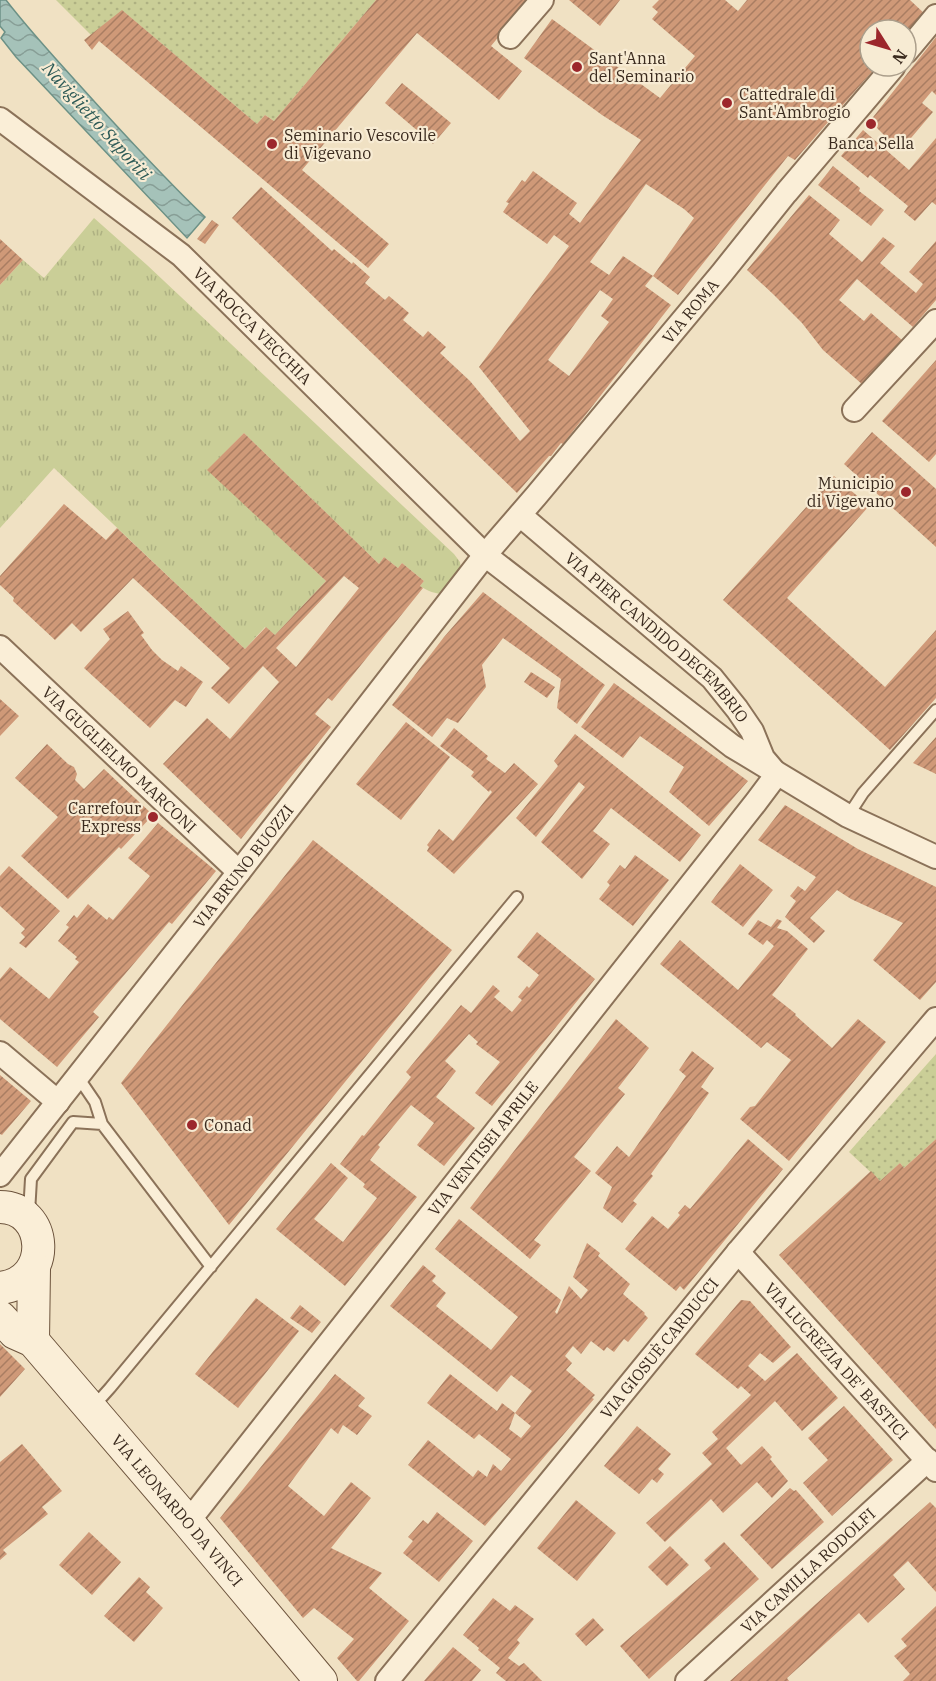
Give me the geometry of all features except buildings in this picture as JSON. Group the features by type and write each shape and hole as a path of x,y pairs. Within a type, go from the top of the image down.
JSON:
{"street":[{"path":"510,37 542,0"},
{"path":"918,38 935,18"},
{"name":"VIA ROMA","path":"485,555 884,78"},
{"name":"VIA ROCCA VECCHIA","path":"0,119 181,255 485,555"},
{"path":"854,410 936,321"},
{"name":"VIA PIER CANDIDO DECEMBRIO","path":"520,515 712,678 752,731 763,758 777,774"},
{"name":"VIA PIER CANDIDO DECEMBRIO","path":"485,555 732,746 848,816 936,857"},
{"name":"VIA BRUNO BUOZZI","path":"0,1175 485,555"},
{"name":"VIA GUGLIELMO MARCONI","path":"0,647 238,872"},
{"name":"VIA VENTISEI APRILE","path":"188,1522 777,774"},
{"name":"VIA GIOSUÈ CARDUCCI","path":"387,1681 738,1252 936,1019"},
{"path":"0,1053 58,1102"},
{"path":"0,1207 18,1212 29,1221 39,1244 34,1268 33,1341"},
{"name":"VIA LUCREZIA DE' BASTICI","path":"738,1252 932,1465"},
{"path":"0,1288 15,1285 34,1268"},
{"name":"VIA LEONARDO DA VINCI","path":"0,1317 15,1333 33,1341 321,1681"},
{"name":"VIA CAMILLA RODOLFI","path":"687,1681 932,1465"}],"lane":[{"path":"848,816 863,793 936,710"},
{"path":"732,746 746,750 752,746 752,731"},
{"path":"91,1409 517,897"},
{"path":"78,1077 95,1102 102,1124 211,1267"},
{"path":"29,1221 31,1179 73,1122 102,1124"}],"green space":[{"path":"56,0 376,0 274,121 265,115 257,124 123,11 91,35"},
{"path":"94,218 147,265 454,554 460,562 461,573 444,594 432,592 420,586 424,581 402,563 398,568 384,557 379,564 244,433 208,470 326,581 275,635 265,627 245,649 54,468 0,528 0,285 23,260 44,278"},
{"path":"936,1054 936,1139 904,1168 900,1163 880,1181 849,1152"}],"water":[{"name":"Naviglietto Saporiti","path":"0,0 6,0 41,43 103,111 205,217 187,238 16,57 1,38 5,32 0,26"}],"place":[{"name":"Sant'Anna del Seminario","path":"577,67"},
{"name":"Cattedrale di Sant'Ambrogio","path":"727,103"},
{"name":"Banca Sella","path":"871,124"},
{"name":"Seminario Vescovile di Vigevano","path":"272,144"},
{"name":"Municipio di Vigevano","path":"906,492"},
{"name":"Carrefour Express","path":"153,817"},
{"name":"Conad","path":"192,1125"}]}
